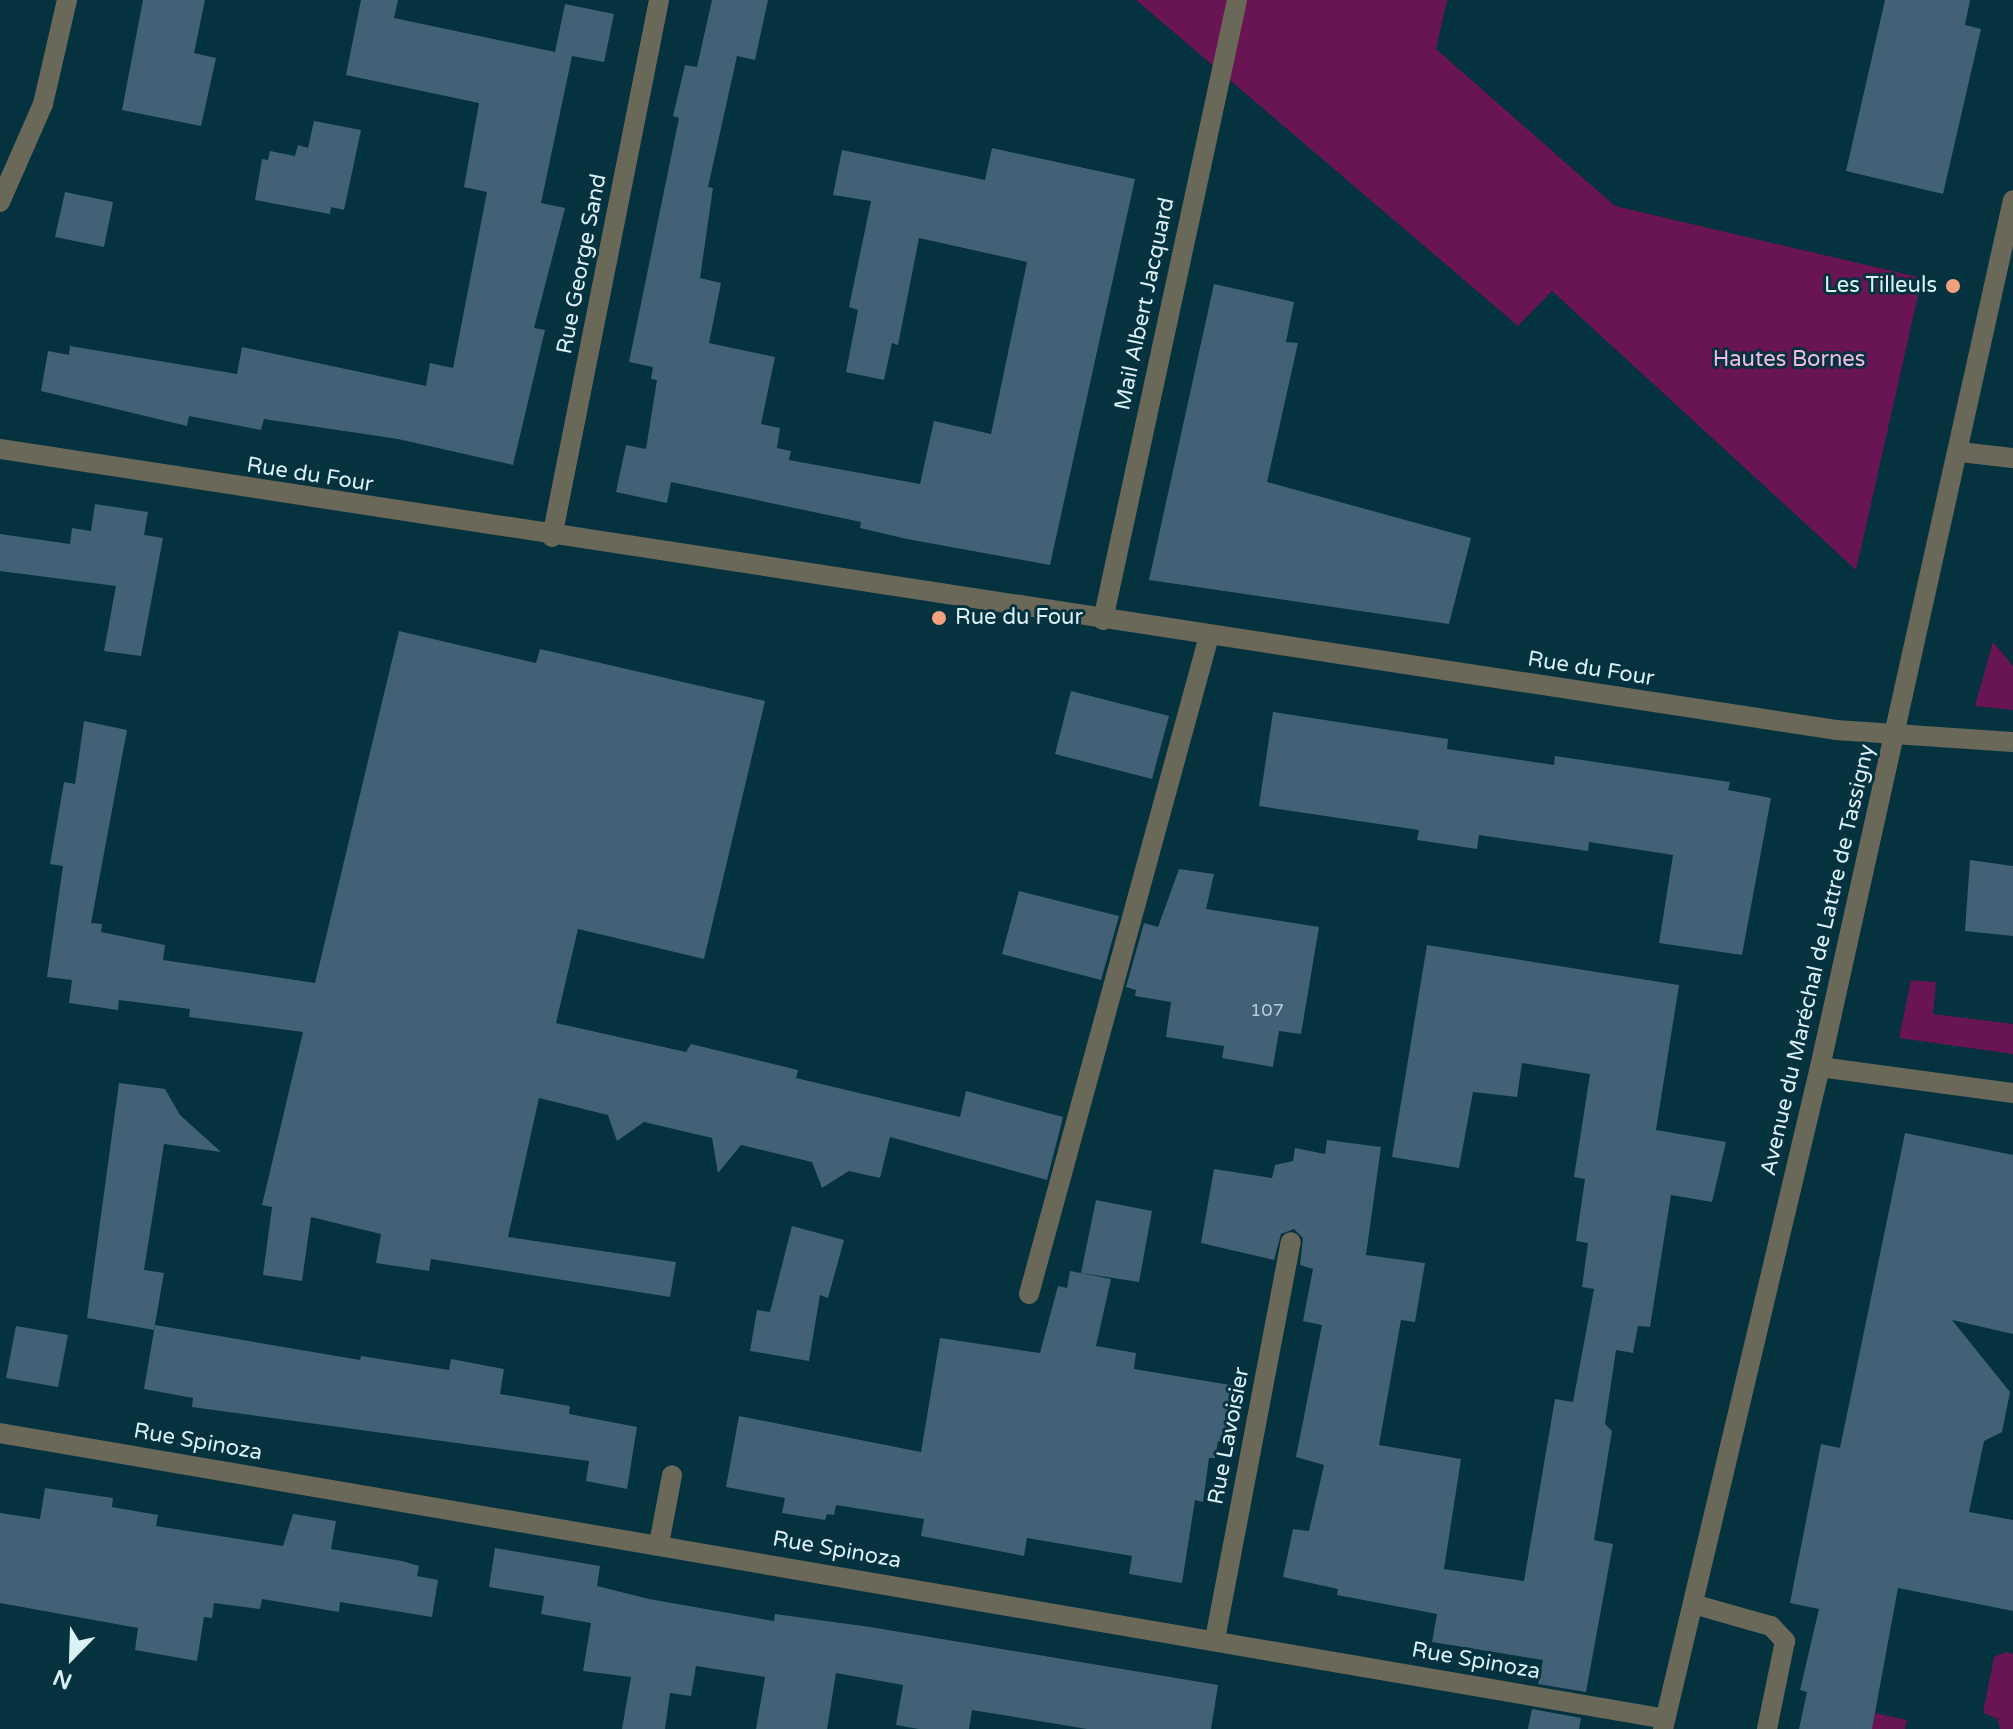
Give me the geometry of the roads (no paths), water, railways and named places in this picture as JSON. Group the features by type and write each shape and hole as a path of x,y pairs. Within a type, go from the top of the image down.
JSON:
{"street":[{"path":"0,202 43,104 67,0"},
{"name":"Rue George Sand","path":"552,537 659,0"},
{"name":"Mail Albert Jacquard","path":"1103,620 1237,0"},
{"name":"Avenue du Maréchal de Lattre de Tassigny","path":"1664,1724 1820,1067 1960,452 2013,200"},
{"name":"Rue du Four","path":"0,449 552,537 1820,728 2013,742"},
{"path":"1960,452 2013,458"},
{"path":"1029,1294 1209,636"},
{"path":"1820,1067 2013,1093"},
{"name":"Rue Lavoisier","path":"1215,1639 1291,1242"},
{"name":"Rue Spinoza","path":"0,1433 1215,1639 1664,1724"},
{"path":"659,1544 672,1475"},
{"path":"1693,1604 1771,1626 1785,1641 1767,1729"}],"place":[{"name":"Les Tilleuls","path":"1953,286"},
{"name":"Rue du Four","path":"939,618"}],"park label":[{"name":"Hautes Bornes","path":"1789,360"}]}
